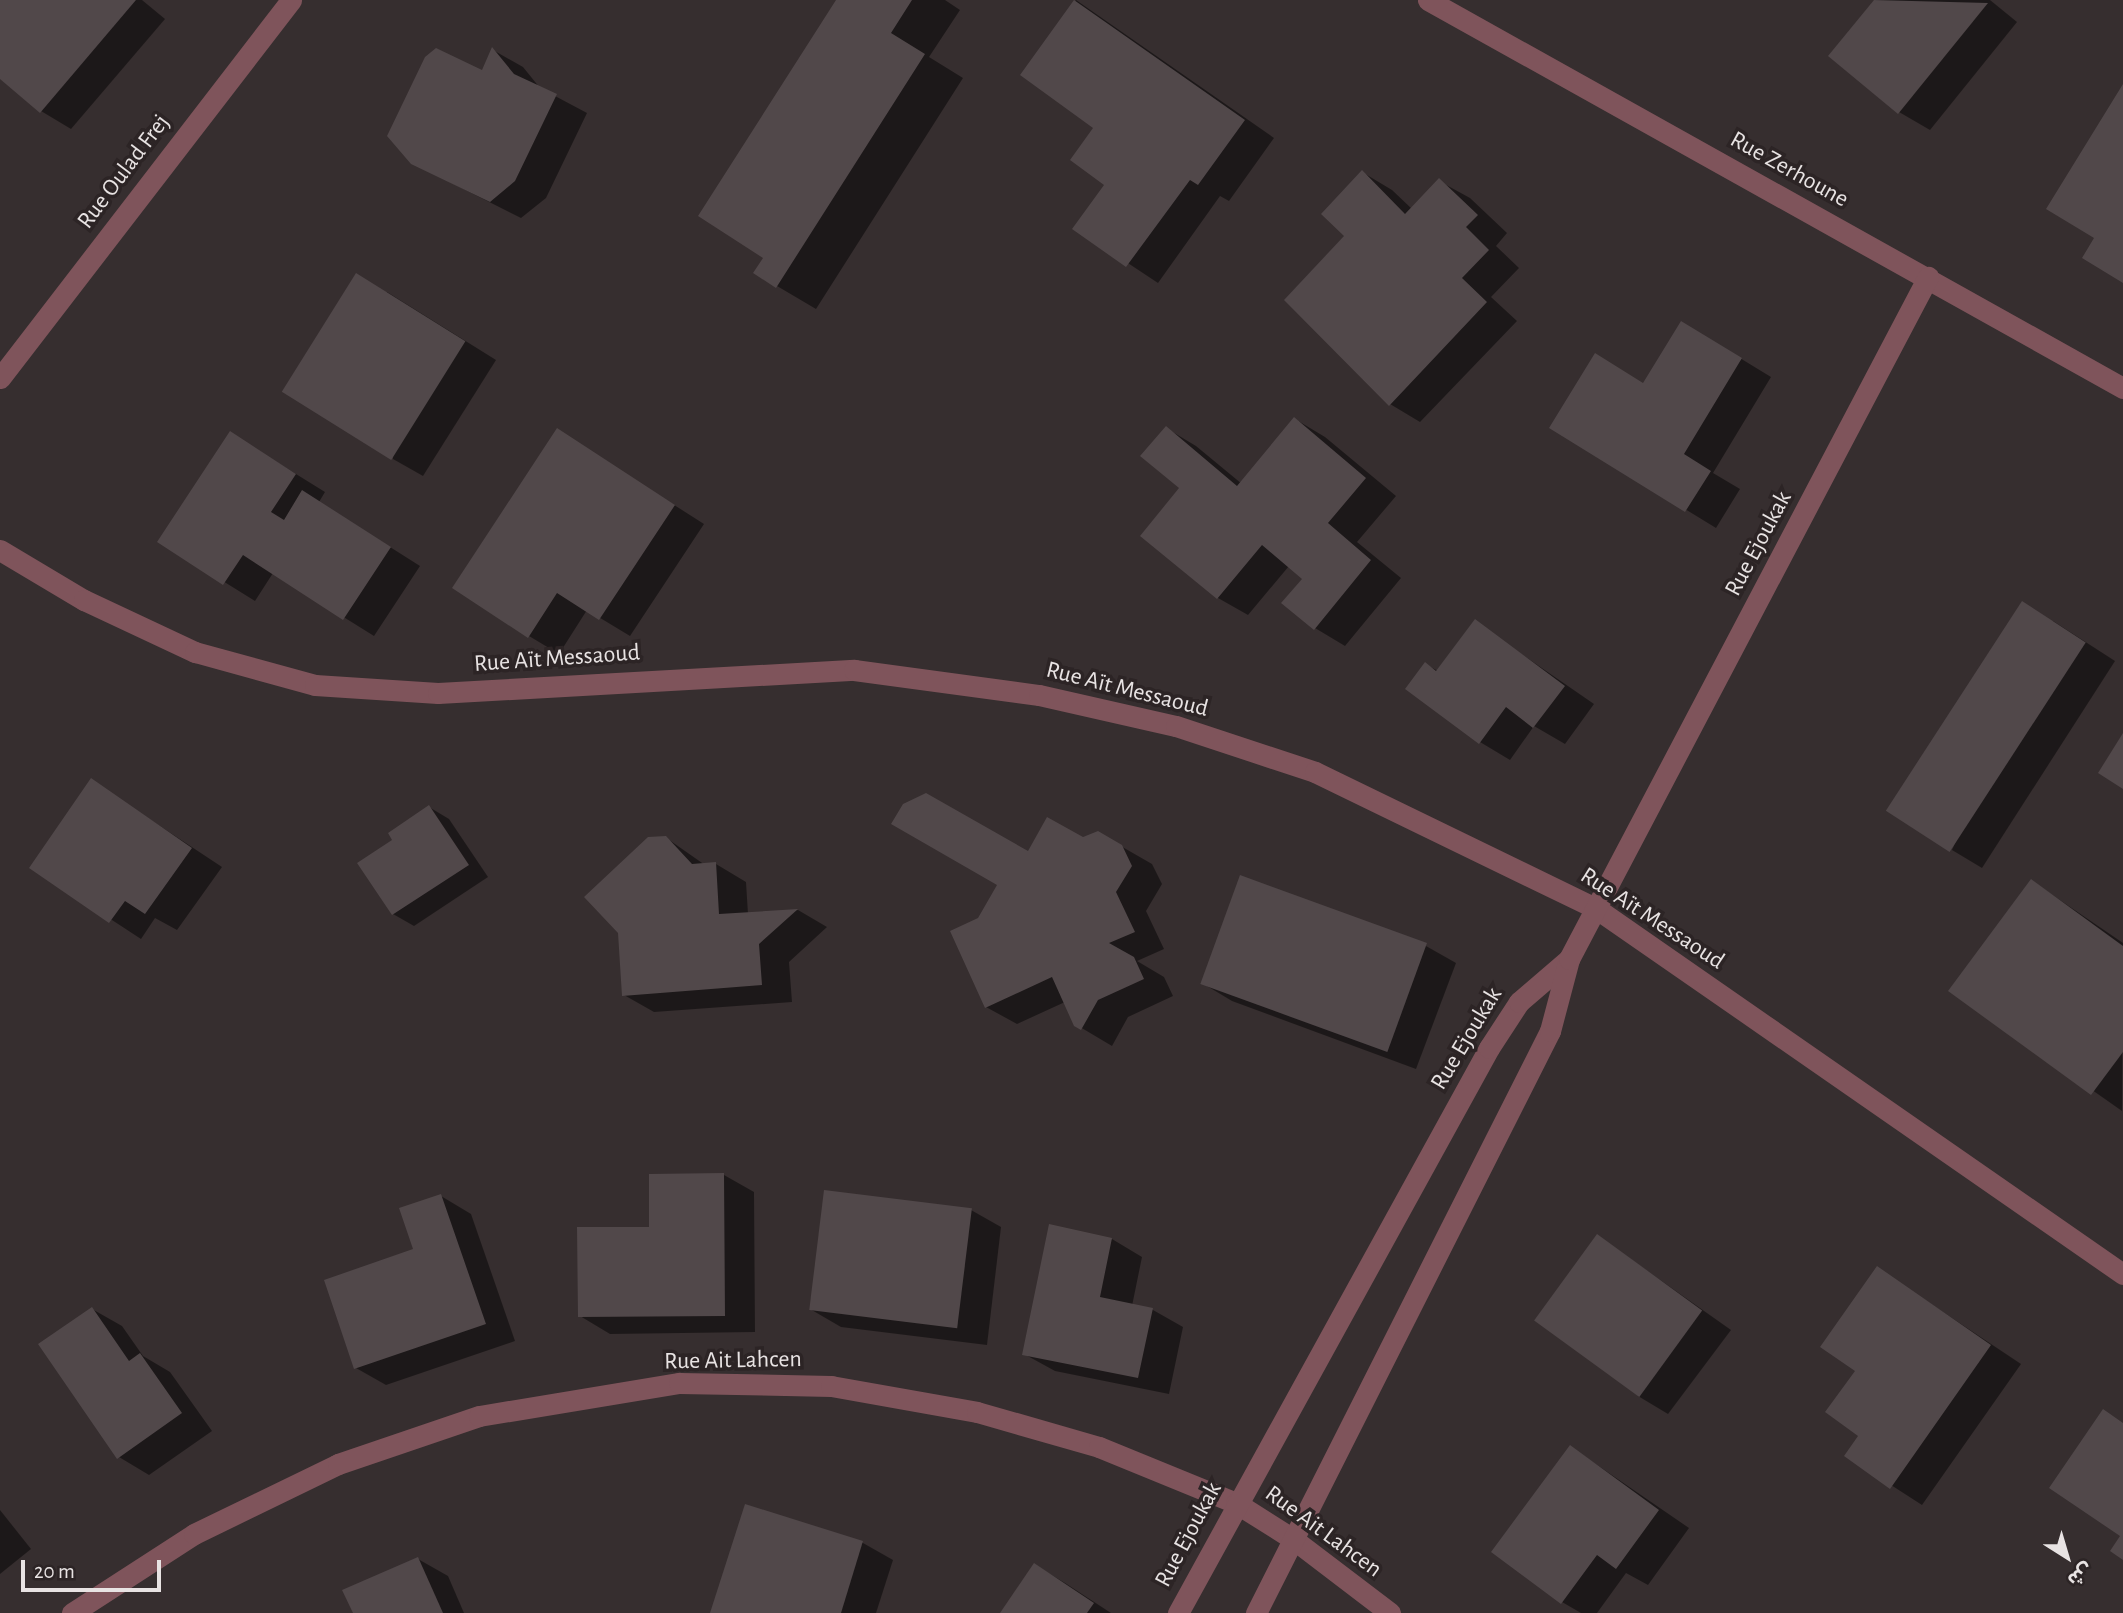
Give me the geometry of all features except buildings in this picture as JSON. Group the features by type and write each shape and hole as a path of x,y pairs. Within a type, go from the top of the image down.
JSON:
{"street":[{"name":"Rue Oulad Frej","path":"0,377 291,0"},
{"name":"Rue Zerhoune","path":"1428,0 2123,388"},
{"name":"Rue Ejoukak","path":"1178,1613 1236,1503 1489,1048 1519,1002 1569,959 1928,278"},
{"name":"Rue Aït Messaoud","path":"0,550 84,600 195,652 314,685 438,693 854,670 1039,695 1176,726 1315,772 1597,909 2123,1274"},
{"path":"1256,1613 1550,1031 1569,959"},
{"name":"Rue Ait Lahcen","path":"72,1613 194,1534 338,1464 479,1416 679,1383 831,1386 977,1412 1099,1447 1236,1503 1293,1539 1390,1613"}]}
